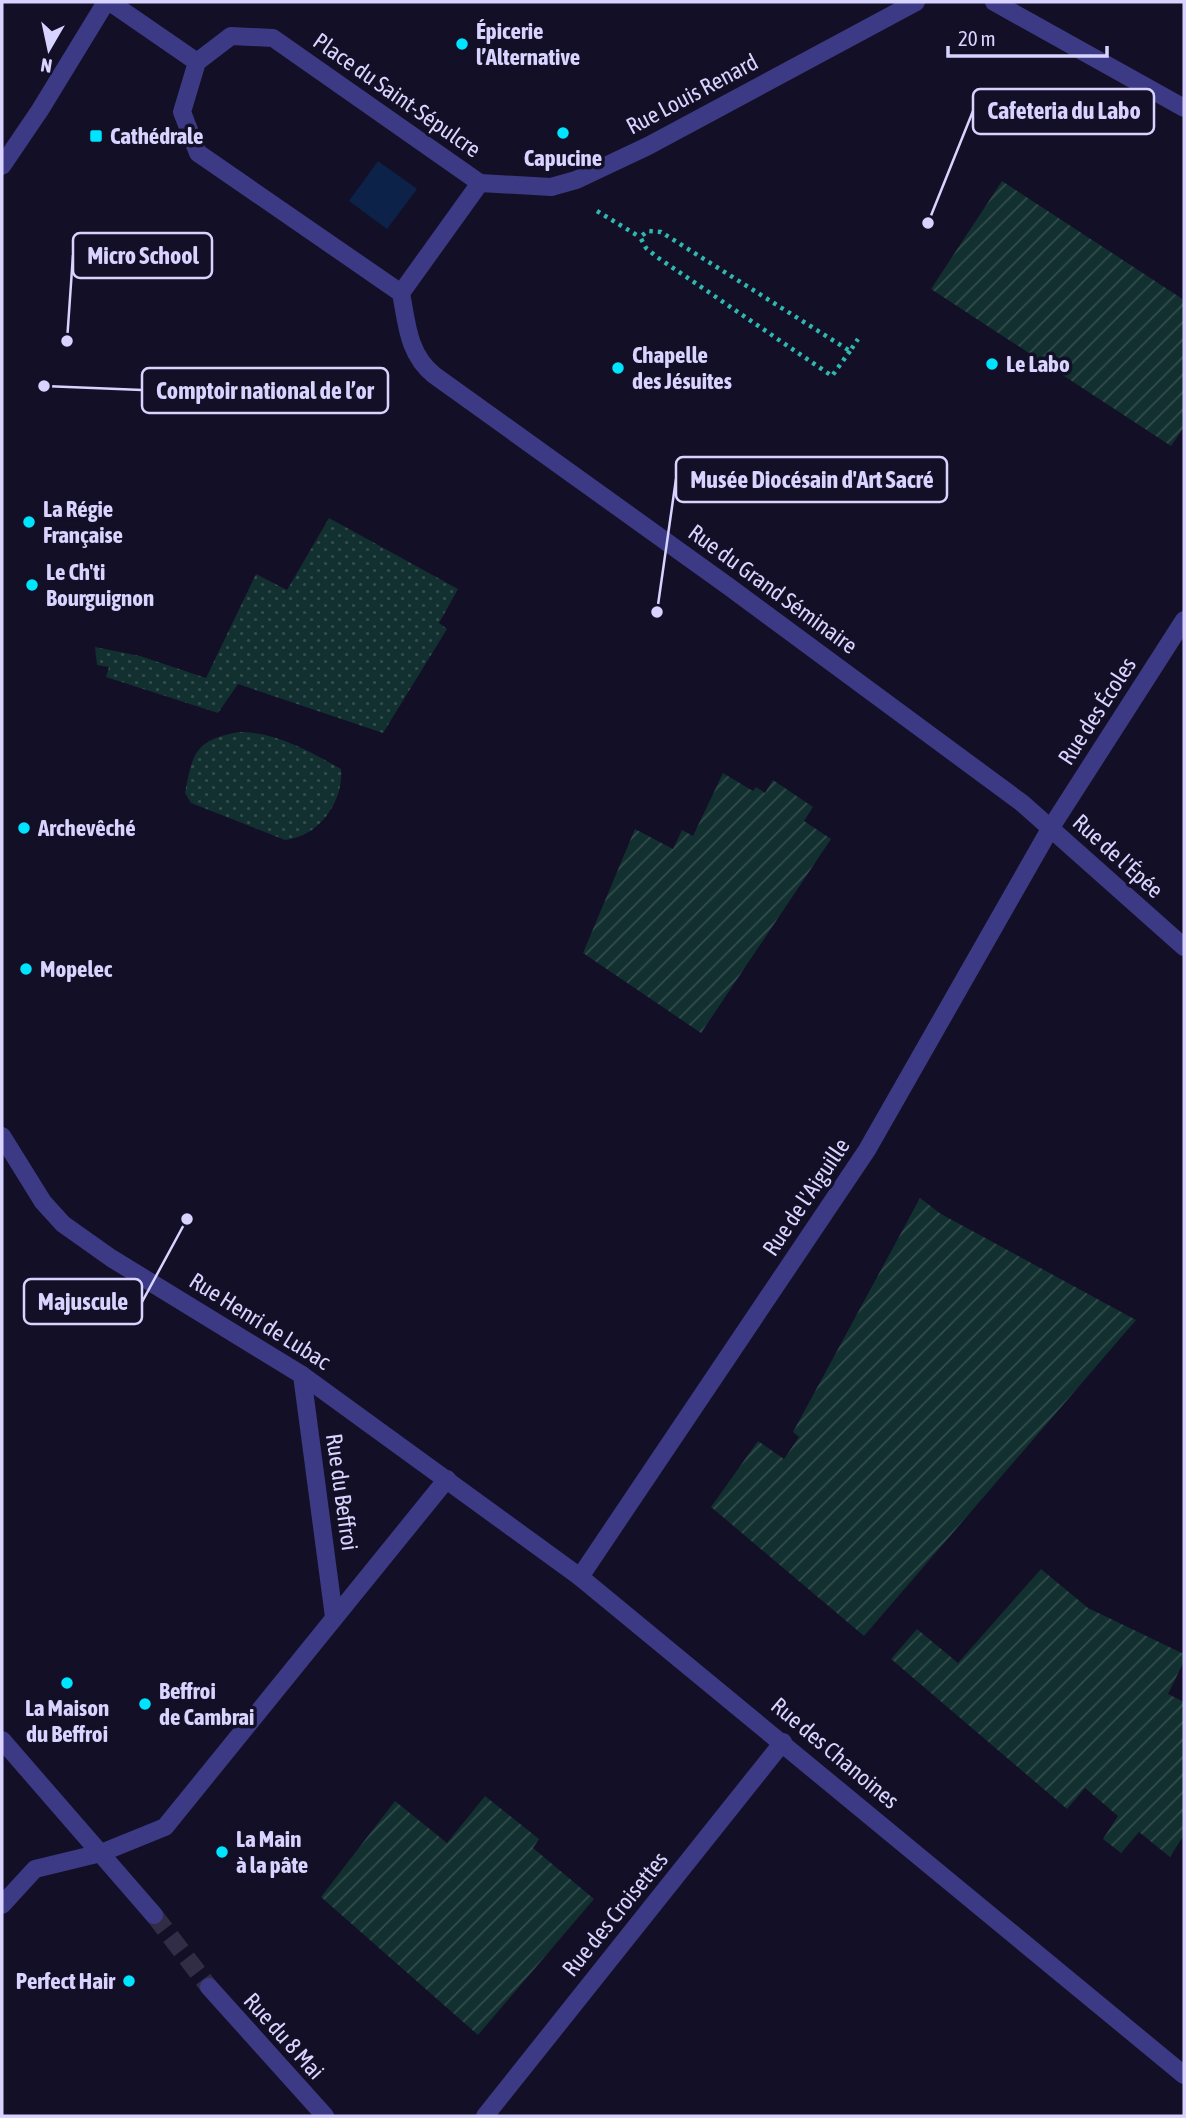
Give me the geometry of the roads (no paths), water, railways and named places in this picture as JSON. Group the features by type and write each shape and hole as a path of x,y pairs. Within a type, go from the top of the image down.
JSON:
{"street":[{"path":"4,159 40,110 108,2 197,62 182,112 198,153 401,293"},
{"name":"Rue Louis Renard","path":"480,183 541,188 576,180 648,146 916,2"},
{"path":"996,2 1184,108"},
{"name":"Place du Saint-Sépulcre","path":"197,62 231,36 273,38 480,183 401,293"},
{"name":"Rue du Grand Séminaire","path":"401,293 411,344 416,356 428,370 761,610 1022,803 1050,829"},
{"name":"Rue des Écoles","path":"1050,829 1184,621"},
{"name":"Rue de l'Épée","path":"1050,829 1184,947"},
{"name":"Rue de l'Aiguille","path":"580,1577 867,1150 1050,829"},
{"name":"Rue Henri de Lubac","path":"2,1136 43,1202 63,1224 111,1258 302,1375 447,1479"},
{"name":"Rue du Beffroi","path":"302,1375 334,1617"},
{"name":"Rue du Beffroi","path":"2,1905 35,1869 101,1853 165,1827 447,1479"},
{"name":"Rue des Chanoines","path":"447,1479 580,1577 1184,2075"},
{"path":"2,1740 155,1915"},
{"name":"Rue des Croisettes","path":"485,2116 783,1742"},
{"name":"Rue du 8 Mai","path":"209,1987 325,2116"}],"water":[{"path":"378,161 417,189 387,229 349,201"}],"tunnel":[{"path":"154,1915 209,1987"}],"place":[{"name":"Épicerie l’Alternative","path":"462,44"},
{"name":"Capucine","path":"563,133"},
{"name":"Cathédrale","path":"96,136"},
{"name":"Cafeteria du Labo","path":"928,223"},
{"name":"Micro School","path":"67,341"},
{"name":"Le Labo","path":"992,364"},
{"name":"Chapelle des Jésuites","path":"618,368"},
{"name":"Comptoir national de l’or","path":"44,386"},
{"name":"La Régie Française","path":"29,522"},
{"name":"Le Ch'ti Bourguignon","path":"32,585"},
{"name":"Musée Diocésain d'Art Sacré","path":"657,612"},
{"name":"Archevêché","path":"24,828"},
{"name":"Mopelec","path":"26,969"},
{"name":"Majuscule","path":"187,1219"},
{"name":"La Maison du Beffroi","path":"67,1683"},
{"name":"Beffroi de Cambrai","path":"145,1704"},
{"name":"La Main à la pâte","path":"222,1852"},
{"name":"Perfect Hair","path":"129,1981"}]}
